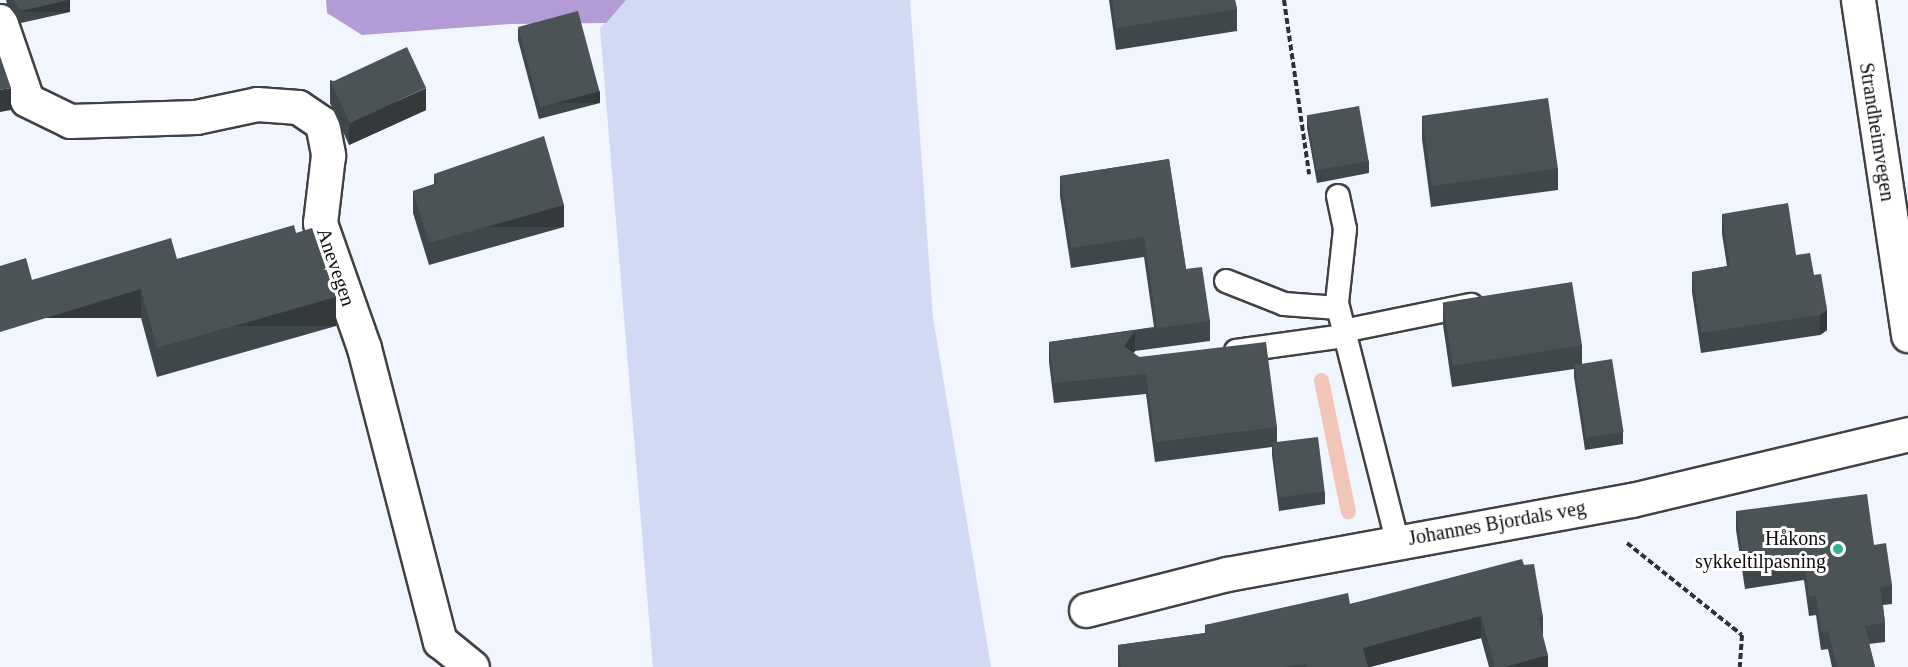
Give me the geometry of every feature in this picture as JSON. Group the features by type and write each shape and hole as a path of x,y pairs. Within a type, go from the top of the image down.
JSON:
{"street":[{"name":"Strandheimvegen","path":"1858,0 1896,173 1908,335"},
{"name":"Anevegen","path":"0,21 27,100 70,121 196,117 257,104 298,107 322,123 328,155 320,223 364,348 440,641 472,667"},
{"name":"Johannes Bjordals veg","path":"1086,610 1396,540 1609,504 1908,434"}],"lane":[{"path":"1338,196 1346,229 1338,309 1396,540"},
{"path":"1226,281 1284,304 1338,309"},
{"path":"1218,353 1344,334 1495,300"}],"path":[{"path":"1284,0 1311,182 1338,196"},
{"path":"1609,504 1628,544 1742,635 1740,667"}],"shaded area":[{"path":"326,0 626,0 606,23 510,24 362,35 327,13"},
{"path":"626,0 910,0 933,317 991,667 653,667 600,28"}],"building":[{"path":"13,0 68,0 21,11"},
{"path":"1112,0 1235,0 1237,9 1116,28"},
{"path":"578,11 599,91 540,107 518,27"},
{"path":"407,47 426,88 350,123 331,82"},
{"path":"0,56 11,88 0,90"},
{"path":"1548,98 1558,168 1432,186 1422,116"},
{"path":"1359,106 1369,161 1317,170 1307,115"},
{"path":"544,136 564,205 429,243 413,191 437,184 434,174"},
{"path":"1169,159 1186,269 1202,267 1210,321 1135,331 1124,346 1139,357 1266,342 1277,427 1155,442 1146,374 1054,383 1049,342 1157,327 1144,237 1071,248 1060,176"},
{"path":"1788,203 1796,255 1810,253 1814,275 1821,274 1827,309 1820,315 1701,333 1692,272 1730,266 1722,214"},
{"path":"294,225 296,233 312,228 336,297 157,348 141,289 0,332 0,266 26,258 32,280 171,238 177,259"},
{"path":"1572,282 1582,345 1453,366 1443,302"},
{"path":"1612,359 1624,432 1586,438 1574,365"},
{"path":"1318,437 1325,492 1279,497 1272,443"},
{"path":"1867,494 1874,545 1886,543 1892,585 1880,587 1885,623 1865,626 1875,667 1837,667 1828,631 1821,632 1816,596 1809,597 1804,561 1745,570 1736,511"},
{"path":"1522,559 1524,565 1534,564 1543,617 1538,617 1548,655 1504,667 1495,667 1481,616 1363,648 1368,667 1307,667 1306,664 1284,667 1121,667 1118,645 1206,633 1205,625 1348,593 1350,604"}],"waterway":[{"path":"1321,380 1348,511"}],"place":[{"name":"Håkons sykkeltilpasning","path":"1838,549"}]}
